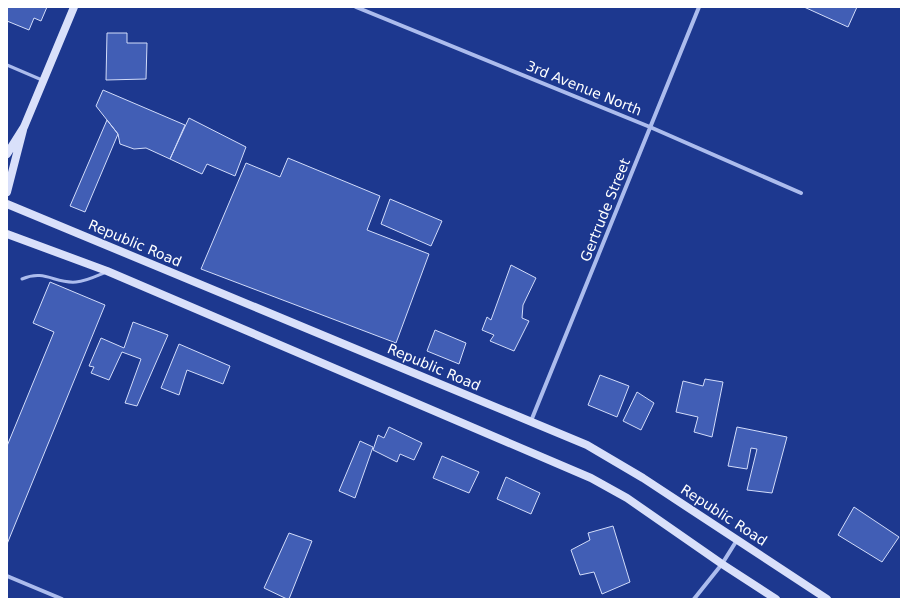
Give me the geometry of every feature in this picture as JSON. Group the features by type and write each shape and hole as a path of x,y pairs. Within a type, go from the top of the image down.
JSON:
{"main road":[{"path":"7,154 24,127 74,7"},
{"path":"7,192 19,152 24,127"},
{"name":"Republic Road","path":"7,204 531,421 604,454 738,539 827,599"},
{"path":"7,234 107,271 591,478 628,498 722,564 776,599"}],"street":[{"name":"3rd Avenue North","path":"356,7 650,127 801,193"},
{"name":"Gertrude Street","path":"531,421 700,7"},
{"path":"694,599 722,564 738,539"},
{"path":"7,576 62,599"}],"lane":[{"path":"7,65 44,81"},
{"path":"22,279 31,275 43,275 76,282 86,280 107,271"}],"building":[{"path":"7,7 47,7 41,21 34,18 29,30 7,21"},
{"path":"804,7 857,7 848,27"},
{"path":"107,33 127,33 127,43 147,43 146,79 106,80"},
{"path":"103,90 185,125 170,159 146,148 134,149 120,144 118,134 96,106"},
{"path":"189,118 246,147 235,176 207,164 202,174 170,159"},
{"path":"107,120 118,134 85,212 70,206"},
{"path":"288,158 380,196 367,230 429,254 396,343 201,269 246,163 280,177"},
{"path":"390,199 442,221 431,246 381,224"},
{"path":"511,265 536,278 523,305 522,318 529,321 514,351 490,341 494,335 482,330 487,317 491,320"},
{"path":"50,282 105,305 7,544 7,446 54,332 33,323"},
{"path":"133,322 168,335 137,406 125,403 141,359 122,352 109,380 91,373 94,367 89,366 101,338 124,348"},
{"path":"435,330 466,343 459,364 427,351"},
{"path":"179,344 230,366 223,384 187,370 179,395 161,388"},
{"path":"600,375 629,386 617,417 588,405"},
{"path":"705,379 723,382 712,437 694,432 698,417 676,412 683,381 703,386"},
{"path":"637,392 654,403 641,430 623,421"},
{"path":"389,427 422,443 414,460 400,454 397,462 373,450 378,435 384,438"},
{"path":"737,427 787,437 772,493 747,490 757,449 751,448 747,469 728,466"},
{"path":"360,441 373,447 355,498 339,491"},
{"path":"442,456 479,472 469,493 433,478"},
{"path":"506,477 540,493 531,514 497,499"},
{"path":"854,507 899,537 882,562 838,535"},
{"path":"613,526 630,582 602,594 594,572 580,575 571,550 590,540 588,533"},
{"path":"289,533 312,541 289,599 287,599 264,588"}]}
